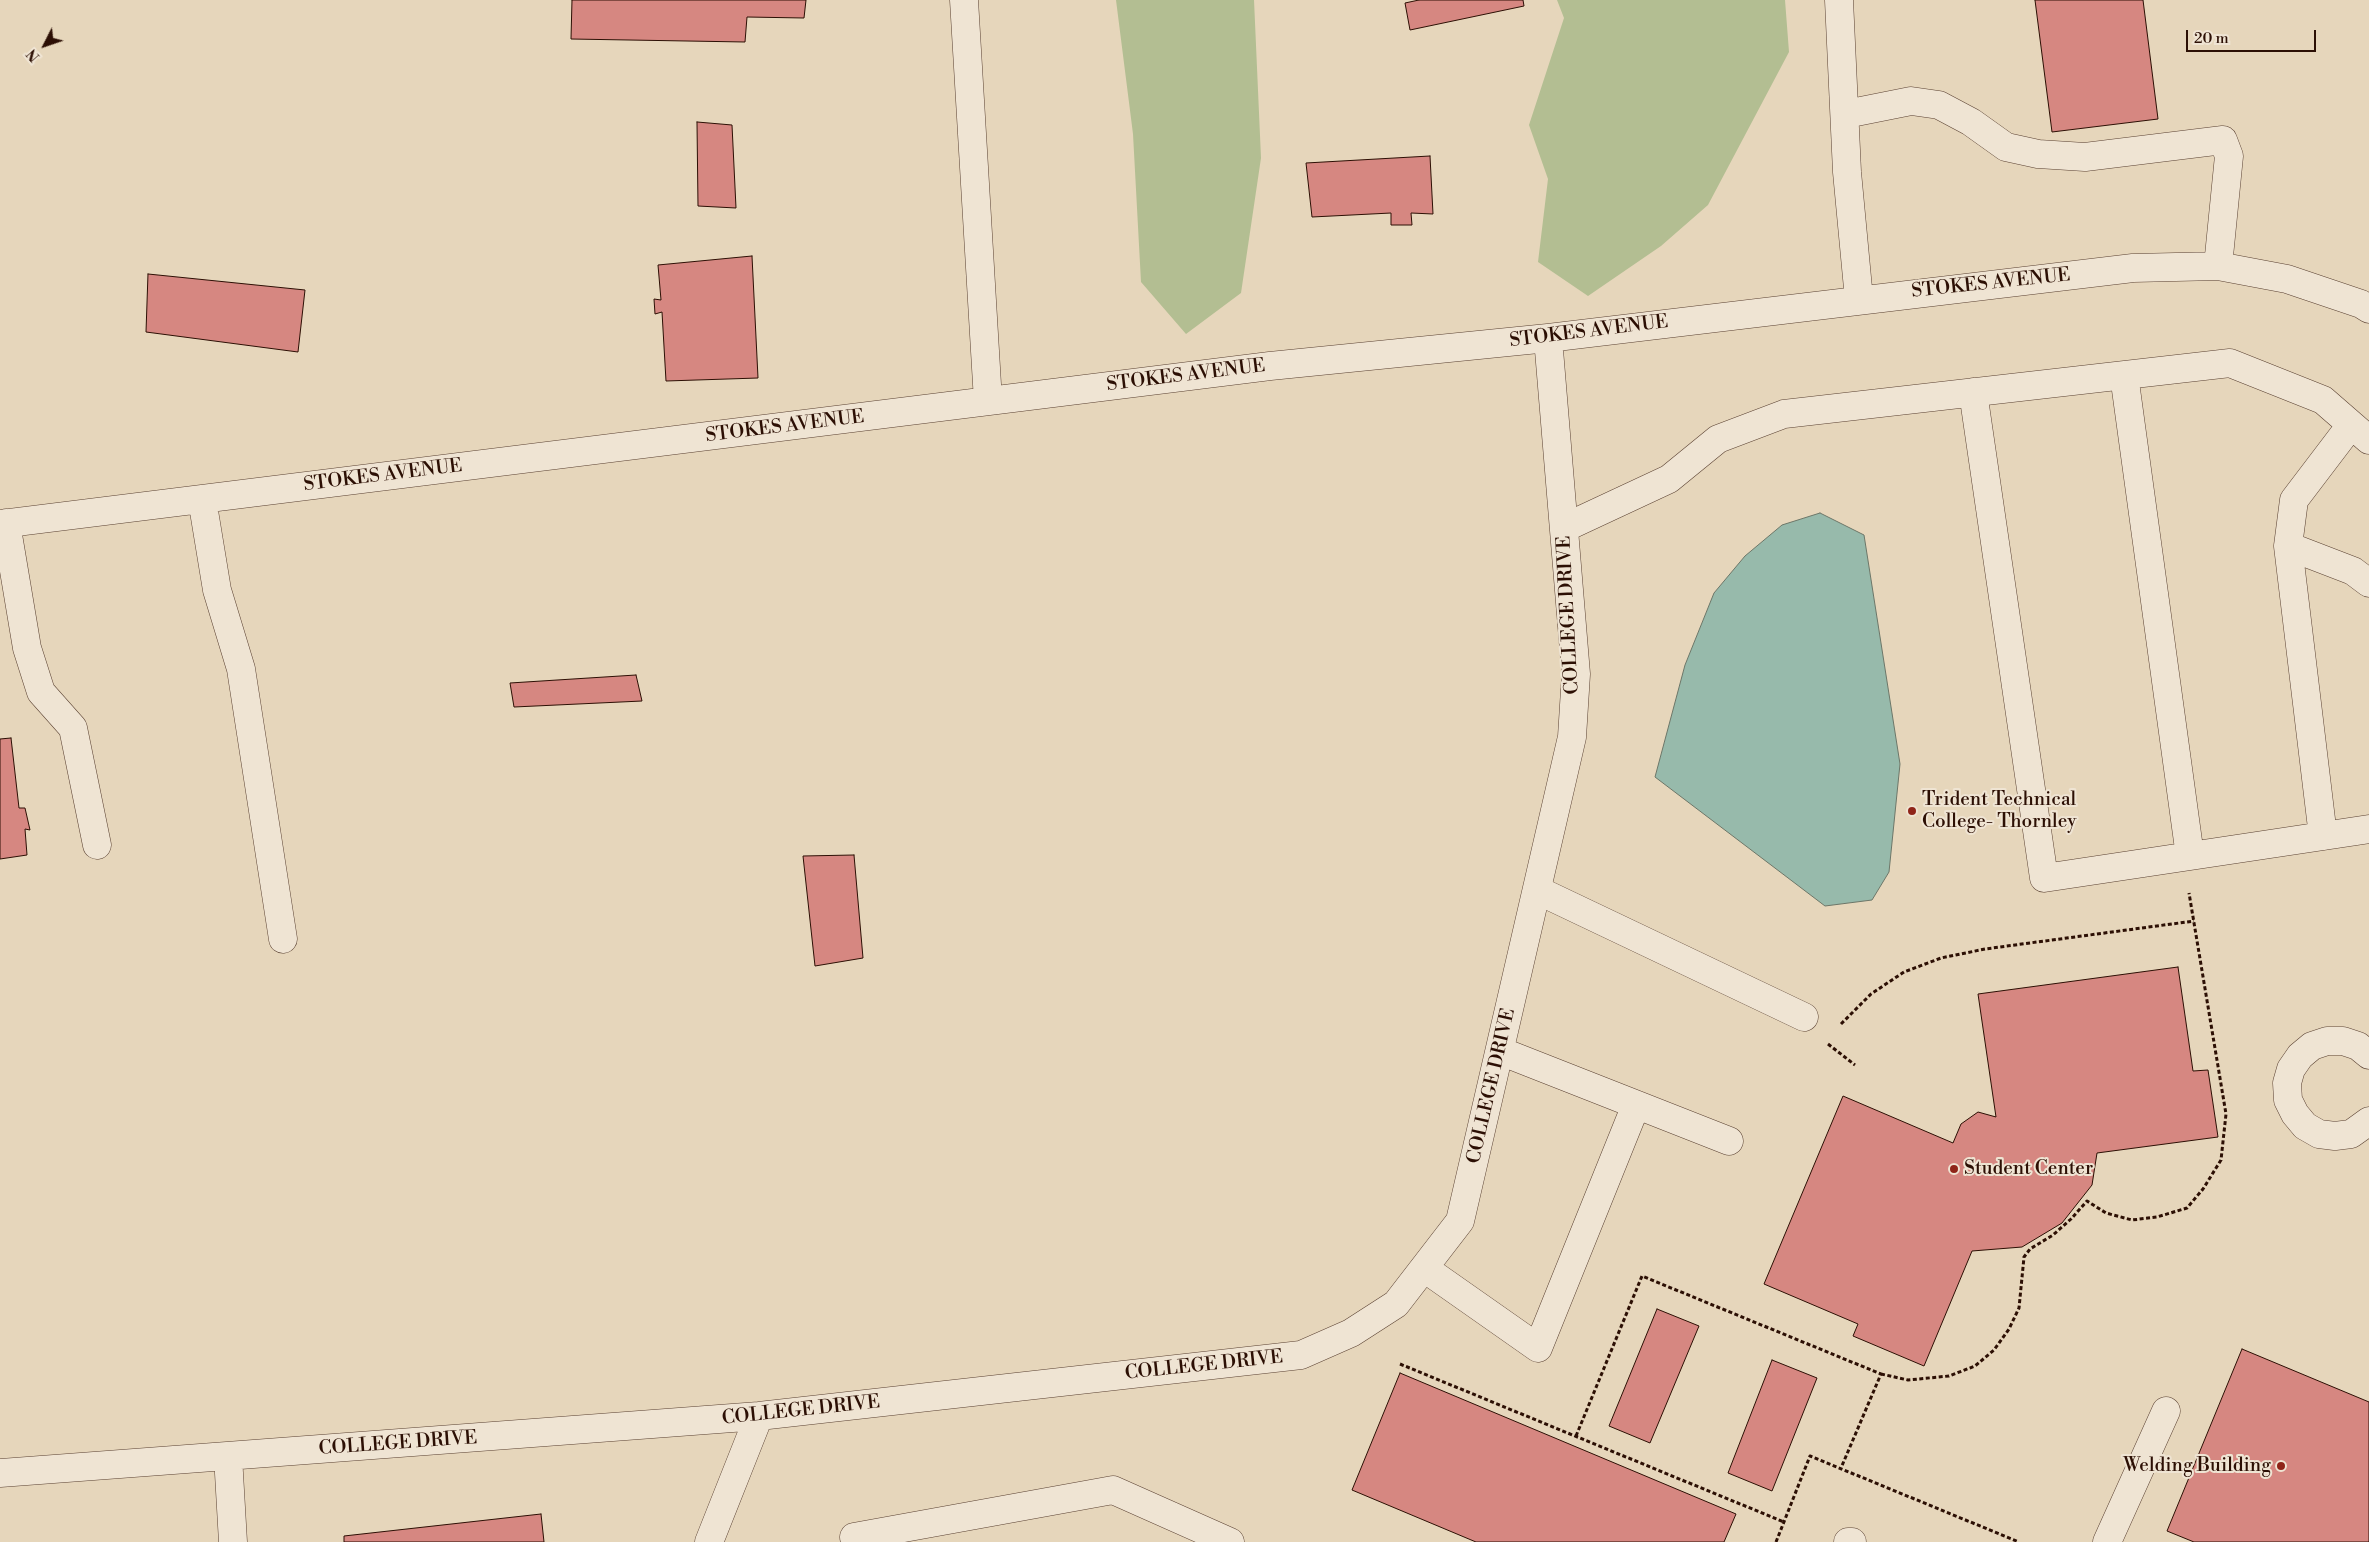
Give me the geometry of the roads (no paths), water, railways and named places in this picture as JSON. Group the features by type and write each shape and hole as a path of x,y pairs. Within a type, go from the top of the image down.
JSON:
{"street":[{"path":"964,0 988,401"},
{"path":"1839,0 1846,114 1847,172 1859,299"},
{"path":"1846,114 1911,101 1939,105 2006,147 2038,154 2085,157 2223,140 2229,156 2218,266"},
{"name":"STOKES AVENUE","path":"3,524 1270,366 1548,338 1859,299 2133,268 2218,266 2288,279 2361,304 2369,309"},
{"name":"COLLEGE DRIVE","path":"0,1473 760,1416 1301,1355 1351,1333 1396,1304 1460,1221 1572,737 1576,674 1548,338"},
{"path":"1564,528 1669,479 1718,439 1784,414 2230,363 2323,400 2360,433 2294,500 2288,546 2322,836"},
{"path":"2124,375 2190,856"},
{"path":"1973,392 2044,878 2369,829"},
{"path":"202,499 217,590 241,669 283,940"},
{"path":"3,524 27,648 41,692 73,728 97,845"},
{"path":"2288,546 2353,572 2369,583"},
{"path":"1537,890 1804,1017"},
{"path":"2369,1055 2358,1046 2343,1041 2327,1041 2312,1046 2295,1062 2287,1083 2288,1100 2295,1114 2305,1126 2320,1134 2335,1136 2351,1134 2369,1121"},
{"path":"1500,1051 1729,1141"},
{"path":"1424,1268 1538,1348 1636,1105"},
{"path":"2107,1542 2166,1411"},
{"path":"709,1542 760,1416"},
{"path":"228,1456 233,1542"},
{"path":"866,1542 854,1537 1113,1490 1230,1542"}],"place":[{"name":"Trident Technical College- Thornley","path":"1912,811"},
{"name":"Student Center","path":"1954,1169"},
{"name":"Welding Building","path":"2281,1466"}]}
